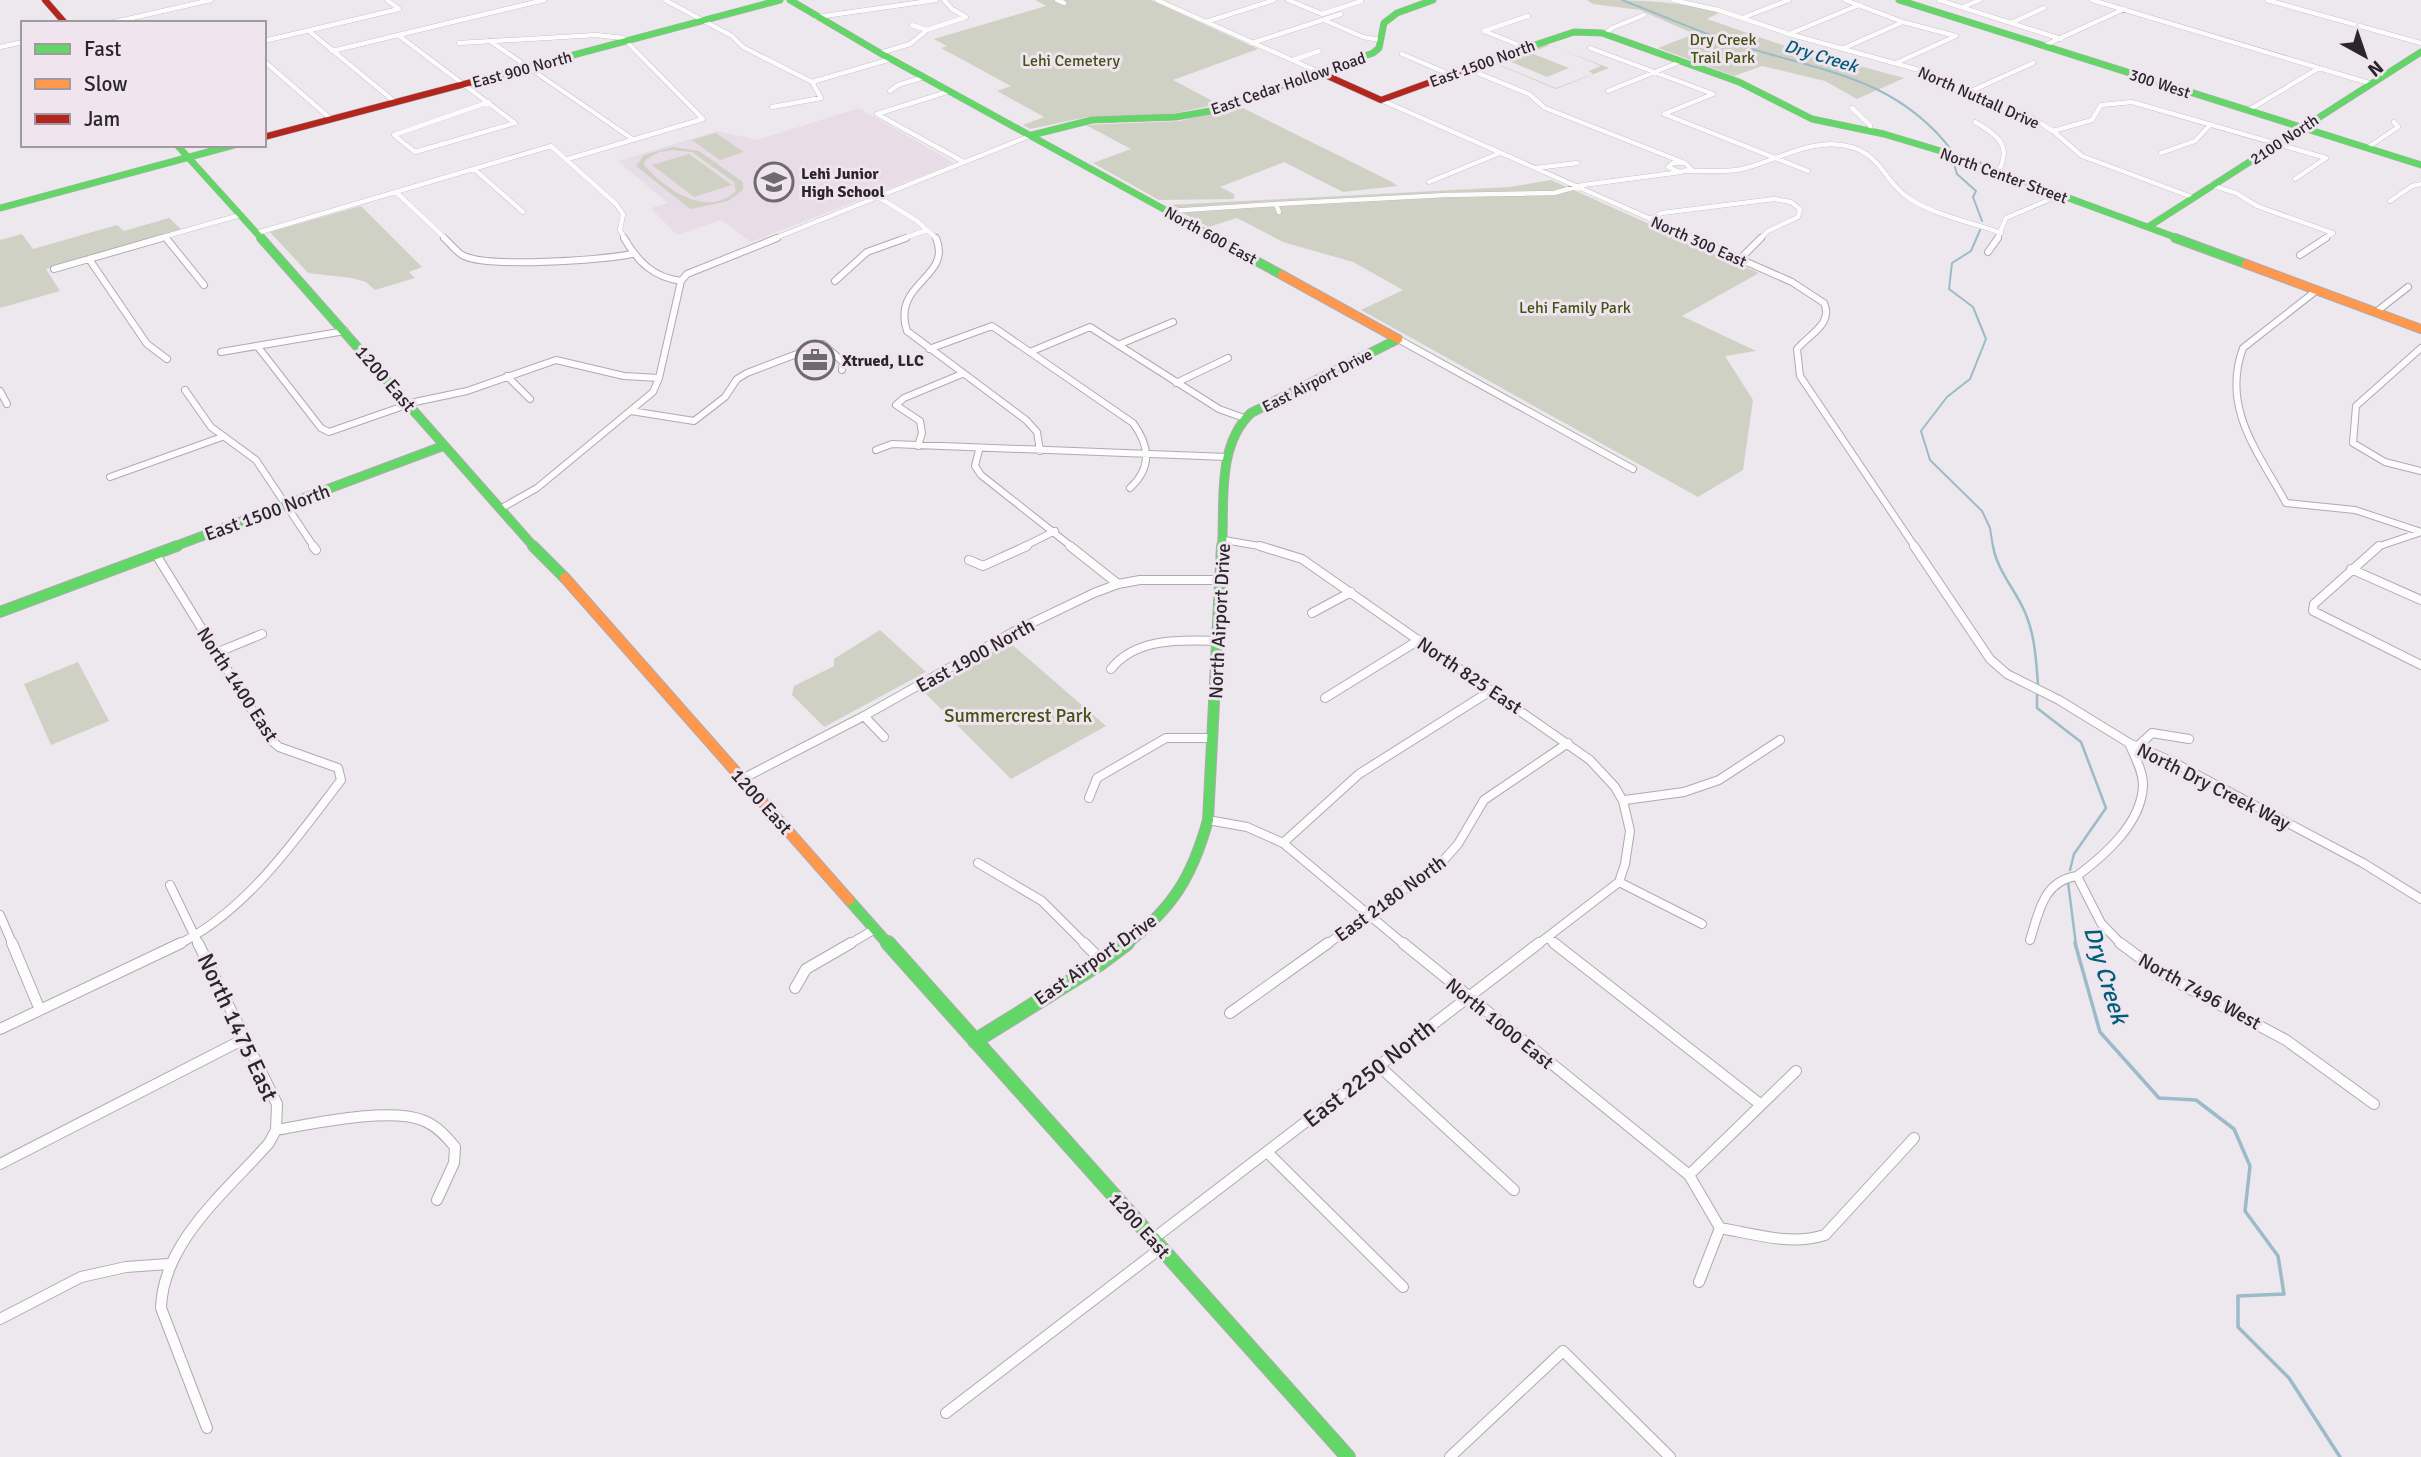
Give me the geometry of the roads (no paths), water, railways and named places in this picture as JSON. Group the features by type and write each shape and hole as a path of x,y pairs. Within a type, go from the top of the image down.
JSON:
{"street":[{"path":"45,0 63,21"},
{"path":"118,21 211,0"},
{"path":"266,41 399,9 387,0"},
{"path":"502,0 513,7"},
{"path":"332,51 544,0"},
{"path":"666,0 732,36 743,47 812,82 821,98 772,107"},
{"name":"East 900 North","path":"266,136 779,0"},
{"name":"North 600 East","path":"790,0 886,56 1633,469"},
{"path":"817,17 936,0"},
{"path":"812,82 886,56 910,44 927,30 966,17 952,9 944,0"},
{"path":"1057,0 1064,3"},
{"name":"North 300 East","path":"1160,0 1740,259 1807,290 1826,305 1829,315 1824,324 1798,346 1796,355 1800,376 1990,659 2007,674"},
{"path":"1206,22 1274,0"},
{"path":"1288,0 1322,14 1362,1 1359,0"},
{"name":"East Cedar Hollow Road","path":"1032,135 1092,120 1199,114 1321,73 1373,53 1379,48 1384,23 1433,0"},
{"name":"North Nuttall Drive","path":"1673,0 1930,73 1981,100 2028,115 2053,131 2082,156 2192,197"},
{"path":"1766,0 1779,4"},
{"path":"1742,18 1789,0"},
{"path":"1845,0 1903,22 1956,36 1896,63"},
{"name":"300 West","path":"1899,0 2421,165"},
{"path":"1939,0 2061,38"},
{"path":"1962,7 1980,0"},
{"path":"2092,0 2369,83"},
{"path":"2267,0 2421,43"},
{"path":"163,1 172,9"},
{"path":"1789,34 1859,5"},
{"path":"2011,23 2044,8"},
{"path":"2043,46 2124,9"},
{"path":"1252,43 1341,14"},
{"path":"1605,34 1612,28 1644,15"},
{"path":"139,16 143,21"},
{"path":"1524,47 1484,31 1528,16"},
{"path":"1323,20 1363,37 1380,40"},
{"path":"1842,49 1903,22"},
{"path":"912,25 927,30"},
{"path":"309,30 395,102"},
{"name":"North Center Street","path":"1585,32 1605,34 1758,90 1812,119 1929,147 2421,329"},
{"name":"East 1500 North","path":"1381,100 1524,47 1567,33 1585,32"},
{"path":"398,35 489,102 514,123 415,152 394,135 489,102"},
{"path":"459,43 596,35 623,38 703,119 568,159"},
{"path":"490,41 525,68 634,140"},
{"path":"0,47 21,42"},
{"path":"1590,48 1713,94 1664,114 1808,172"},
{"path":"1293,60 1319,51"},
{"name":"2100 North","path":"2148,227 2421,52"},
{"path":"1402,54 1449,74"},
{"path":"1608,91 1682,61"},
{"path":"266,63 331,119"},
{"path":"1969,92 2033,63"},
{"path":"1465,68 1528,94 1545,108 1664,154 1686,168"},
{"path":"2247,111 2319,68"},
{"path":"890,91 898,85 924,77"},
{"path":"950,91 877,114 964,162"},
{"path":"2053,131 2092,120 2101,105 2145,104 2209,126 2326,158 2295,179"},
{"path":"1852,108 1870,125 1871,131"},
{"path":"1975,122 1989,130 2004,148 2005,163 1998,172"},
{"path":"2367,148 2398,127 2394,122"},
{"path":"2161,153 2197,141 2204,136 2209,126"},
{"path":"500,509 537,488 653,392 659,378 681,281 691,272 1032,135"},
{"path":"1669,165 1739,170 1816,145 1835,144 1867,152 1876,158 1896,186 1910,199 2001,233"},
{"path":"257,233 551,146 624,214 620,230 632,254 650,271 664,279 681,281"},
{"name":"1200 East","path":"179,147 345,331 443,446 572,586 1348,1457"},
{"path":"0,208 227,147"},
{"path":"1429,182 1500,153"},
{"path":"1664,154 1672,170 1686,168"},
{"path":"1536,169 1577,163"},
{"path":"1655,175 1667,170 1669,165"},
{"path":"1169,211 1438,195 1554,194 1578,187 1686,168"},
{"path":"474,169 523,212"},
{"path":"2390,201 2421,184"},
{"path":"2211,185 2236,193 2257,206 2333,233 2300,255"},
{"path":"396,192 463,256 498,260 579,261 632,254"},
{"path":"1988,252 2001,233 2006,218 2060,195"},
{"path":"877,197 927,230 939,243 945,259 904,304 901,314 907,331 1026,420 1037,432 1040,451"},
{"path":"1649,219 1662,213 1774,199 1791,202 1800,209 1798,217 1768,231 1740,259"},
{"path":"1276,204 1279,212"},
{"path":"54,269 240,215"},
{"path":"835,281 867,252 927,230"},
{"path":"165,237 204,285"},
{"path":"89,259 148,344 167,359"},
{"path":"2376,312 2408,287"},
{"path":"2317,290 2251,339 2243,348 2239,360 2236,409 2286,503 2349,507 2383,516 2421,532"},
{"path":"1118,345 1173,322"},
{"path":"929,349 992,326 1133,422 1146,439 1148,455 1142,479 1130,488"},
{"path":"1030,352 1090,327 1176,383 1242,421"},
{"path":"221,352 345,331"},
{"name":"East Airport Drive","path":"1242,421 1287,394 1398,340"},
{"path":"631,411 694,421 725,397 737,379 747,373 823,344 843,362 842,370"},
{"path":"258,347 321,428 327,432 337,431 409,404 467,391 548,362 566,360 624,376 659,378"},
{"path":"2421,348 2356,406 2353,443 2364,452 2395,466 2421,471"},
{"path":"1176,383 1228,358"},
{"path":"918,446 922,433 919,421 896,405 904,398 962,374"},
{"path":"508,376 530,398"},
{"path":"185,390 211,427 256,460 316,550"},
{"path":"0,391 8,404"},
{"name":"North Airport Drive","path":"1208,820 1227,457 1230,439 1242,421"},
{"path":"110,478 222,437"},
{"path":"876,450 892,444 979,450 1227,457"},
{"name":"East 1500 North","path":"0,612 443,446"},
{"path":"979,450 975,466 981,475 1055,531 1118,584"},
{"path":"969,561 983,566 991,564 1055,531"},
{"path":"2421,532 2381,544 2314,604 2313,611 2421,664"},
{"name":"North 825 East","path":"1224,540 1255,544 1302,559 1568,743 1599,768 1625,800 1631,832 1629,859 1619,882"},
{"name":"North 1400 East","path":"155,554 270,739 279,747 338,768 341,780 258,878 219,919 196,936"},
{"path":"2351,569 2421,600"},
{"name":"East 1900 North","path":"743,779 864,716 1013,632 1118,584 1153,580 1222,580"},
{"path":"1312,613 1350,592"},
{"path":"216,653 262,634"},
{"path":"1111,669 1115,660 1149,646 1175,640 1219,641"},
{"path":"1325,698 1419,640"},
{"name":"North Dry Creek Way","path":"2007,674 2059,700 2133,745 2171,761 2363,863 2421,899"},
{"path":"1283,843 1359,774 1492,690"},
{"path":"864,716 884,737"},
{"path":"2029,940 2051,885 2059,878 2077,876 2109,848 2138,807 2143,783 2133,745 2152,733 2189,739"},
{"path":"1089,798 1097,778 1166,738 1213,738"},
{"path":"1625,800 1685,792 1719,780 1780,740"},
{"name":"East 2180 North","path":"1230,1013 1442,862 1458,844 1485,800 1568,743"},
{"name":"East Airport Drive","path":"975,1041 1149,926 1178,894 1201,853 1208,820"},
{"name":"North 1000 East","path":"1208,820 1244,825 1283,843 1468,997 1689,1175 1720,1228"},
{"path":"978,863 1042,901 1100,959"},
{"name":"North 7496 West","path":"2077,876 2087,889 2092,907 2110,934 2132,954 2185,988 2296,1045 2374,1104"},
{"path":"1619,882 1702,924"},
{"name":"East 2250 North","path":"946,1413 1267,1152 1619,882"},
{"name":"North 1475 East","path":"170,885 277,1104 275,1130"},
{"path":"0,915 40,1010"},
{"path":"795,988 806,969 875,929"},
{"path":"0,1029 196,936"},
{"path":"1548,938 1760,1104"},
{"path":"0,1164 246,1038"},
{"path":"1379,1066 1514,1190"},
{"path":"1689,1175 1796,1071"},
{"path":"207,1428 161,1308 161,1281 180,1244 249,1168 269,1143 275,1130 396,1116 419,1119 433,1125 455,1147 454,1163 437,1200"},
{"path":"1699,1282 1720,1228 1799,1241 1814,1240 1825,1235 1914,1138"},
{"path":"1267,1152 1402,1287"},
{"path":"0,1319 81,1276 126,1267 168,1265"},
{"path":"1450,1457 1563,1351 1670,1457"}],"waterway":[{"name":"Dry Creek","path":"1622,0 1732,43 1824,69 1880,91 1906,106 1930,126 1953,152"},
{"name":"Dry Creek","path":"1952,158 1957,174 1976,191 1973,197 1982,221"},
{"name":"Dry Creek","path":"1980,230 1971,251 1952,263 1949,289 1973,307 1986,339 1970,379 1947,397 1921,431 1930,460 1982,511 1990,528 1993,547"},
{"name":"Dry Creek","path":"1993,546 1998,563 2031,628 2038,685"},
{"name":"Dry Creek","path":"2037,695 2037,708 2081,742 2106,808 2074,854 2070,870"},
{"name":"Dry Creek","path":"2068,882 2076,945"},
{"name":"Dry Creek","path":"2075,943 2100,1032 2159,1098 2196,1100 2234,1129 2250,1166 2245,1211 2278,1256 2284,1294 2238,1296 2238,1327 2289,1378 2340,1457"}],"place":[{"name":"Lehi Junior High School","path":"774,182"},
{"name":"Xtrued, LLC","path":"815,360"}],"park label":[{"name":"Dry Creek Trail Park","path":"1723,48"},
{"name":"Lehi Cemetery","path":"1071,60"},
{"name":"Lehi Family Park","path":"1575,307"},
{"name":"Summercrest Park","path":"1018,715"}]}
